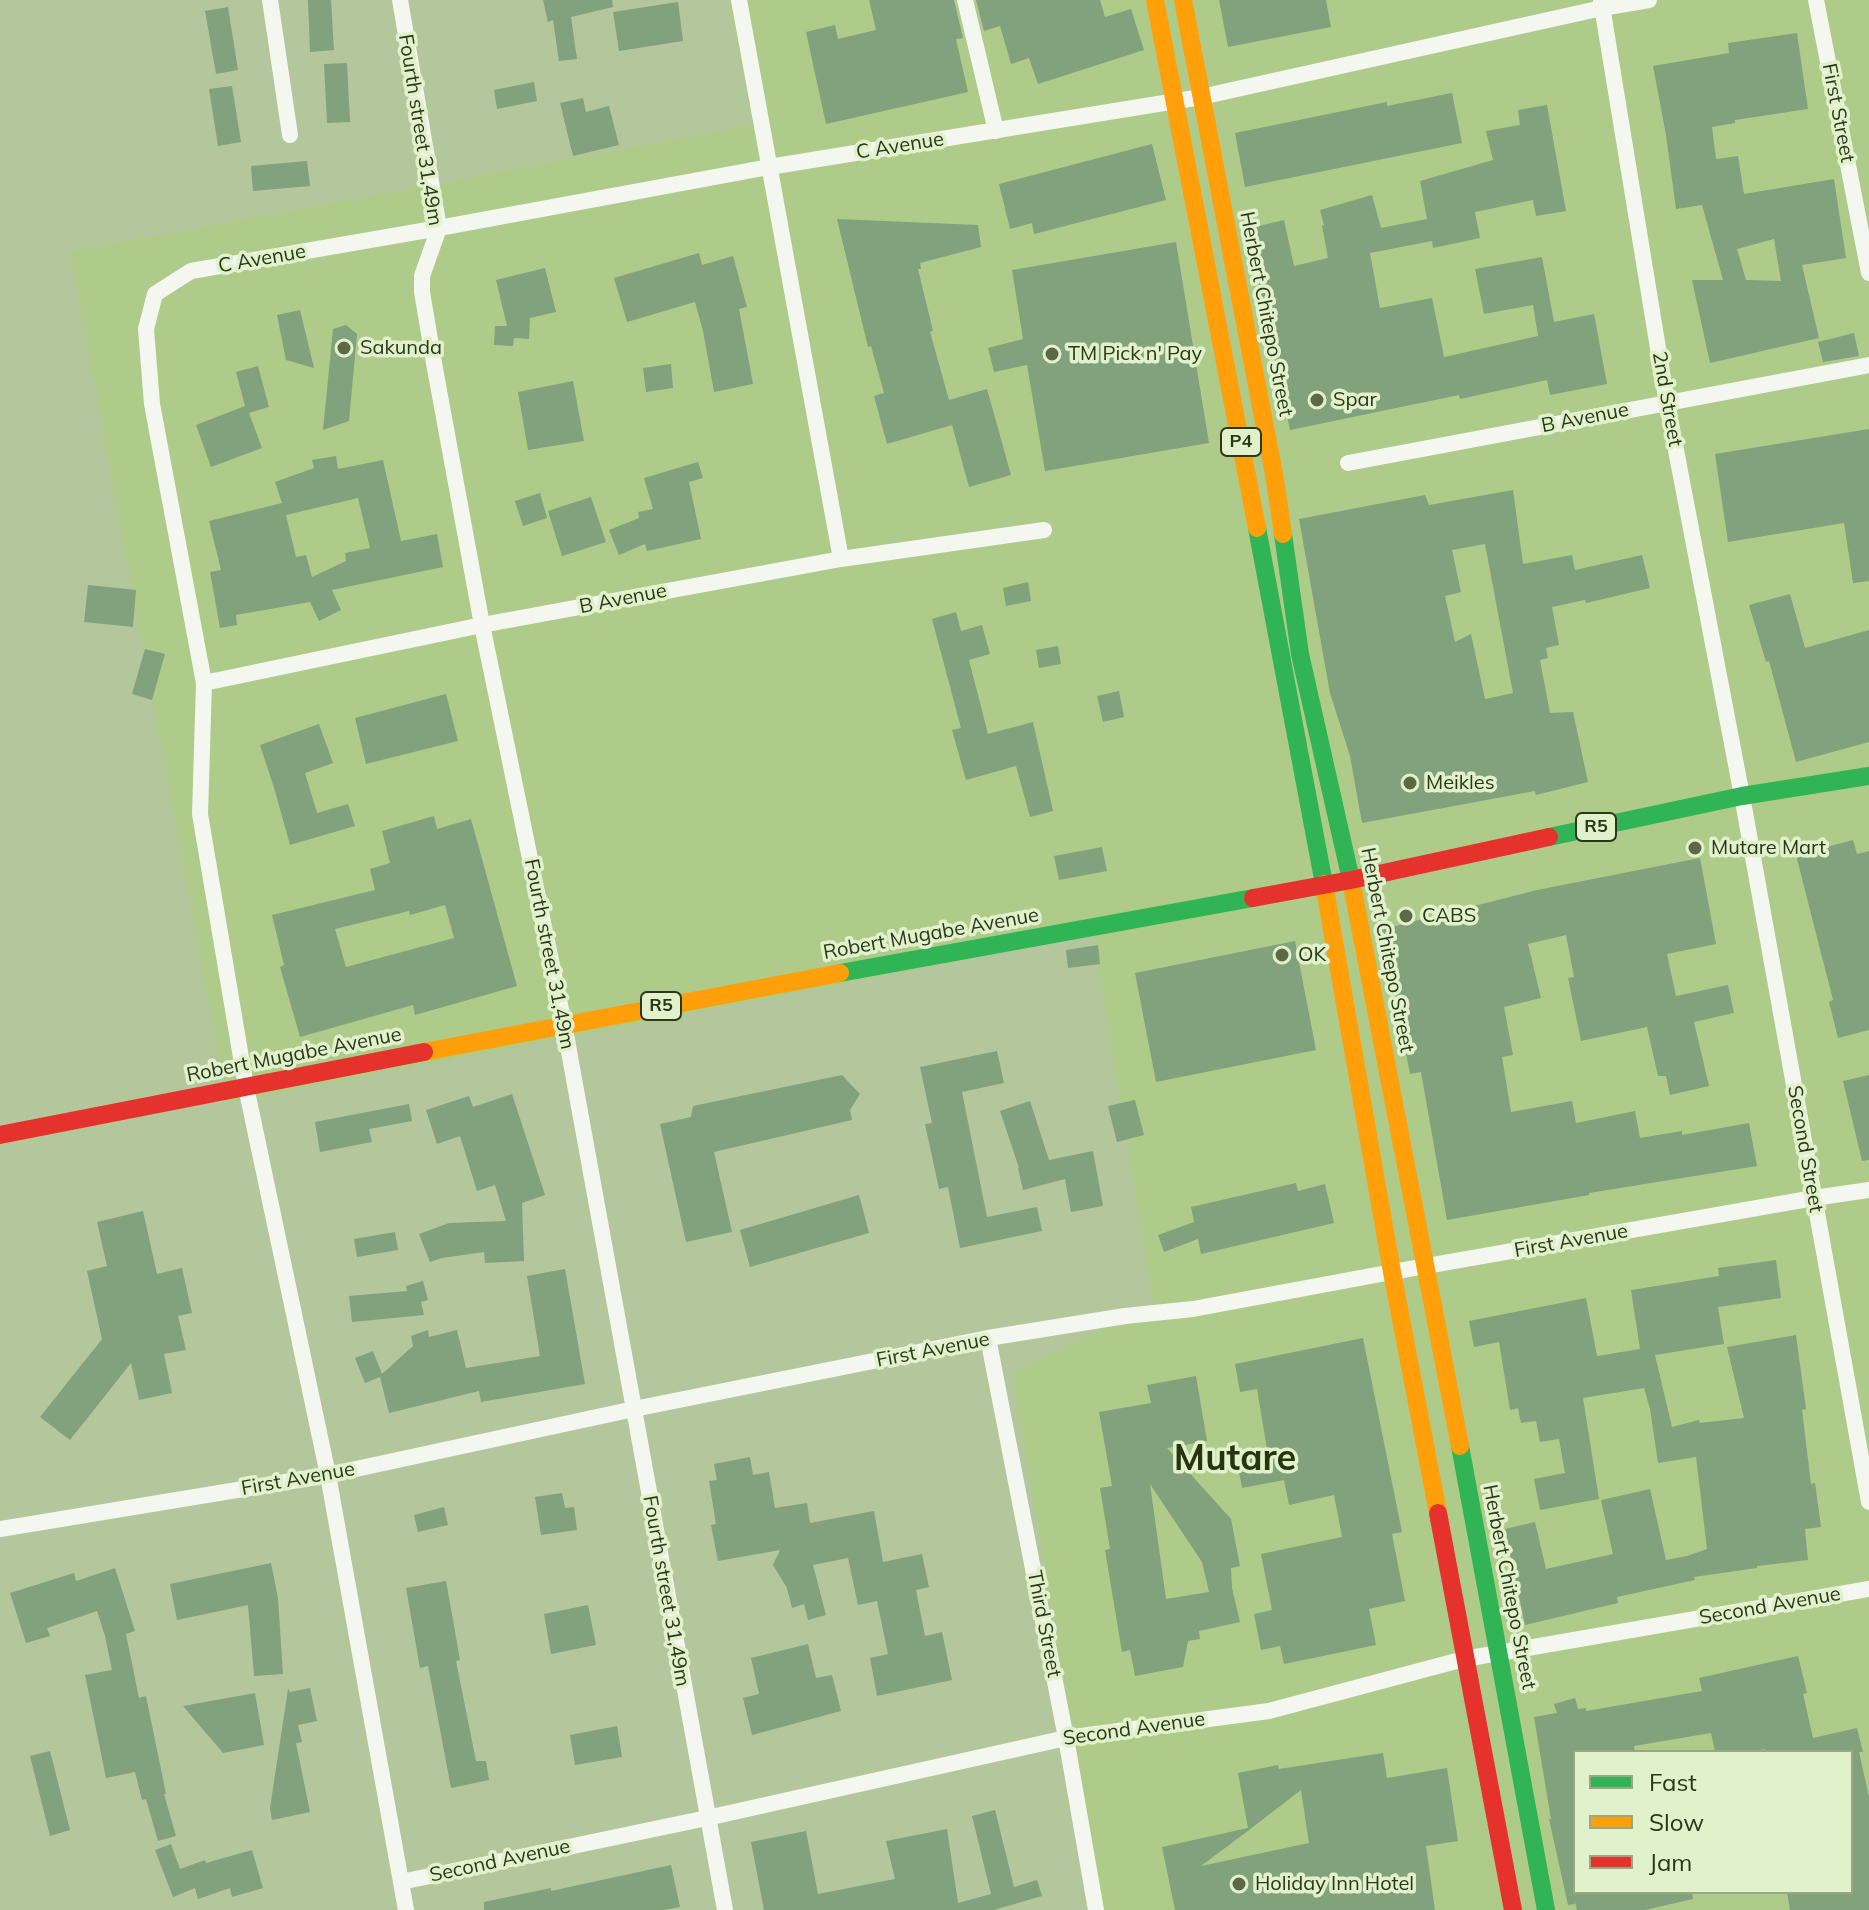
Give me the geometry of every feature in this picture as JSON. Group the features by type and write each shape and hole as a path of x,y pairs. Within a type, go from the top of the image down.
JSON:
{"main road":[{"name":"P4","path":"1155,0 1324,884"},
{"name":"Herbert Chitepo Street","path":"1183,0 1274,474 1300,654 1351,880 1427,1267 1546,1910"},
{"name":"Robert Mugabe Avenue","path":"0,1135 564,1024 1351,880 1742,796 1869,776"},
{"path":"1324,884 1392,1272 1513,1910"}],"street":[{"path":"270,0 290,135"},
{"name":"Fourth street 31,49m","path":"400,0 439,228 422,276 422,292 482,625 564,1024 725,1910"},
{"path":"739,0 841,559"},
{"path":"965,0 996,131"},
{"name":"C Avenue","path":"204,683 152,404 146,329 155,294 191,271 769,167 1201,97 1602,4 1649,0"},
{"name":"First Street","path":"1816,0 1869,273"},
{"name":"2nd Street","path":"1602,4 1667,403 1742,796"},
{"name":"B Avenue","path":"1348,463 1869,365"},
{"name":"B Avenue","path":"204,683 482,625 841,559 1044,530"},
{"path":"204,683 200,814 246,1087 328,1475 406,1910"},
{"name":"Second Street","path":"1742,796 1869,1502"},
{"name":"First Avenue","path":"0,1529 328,1475 634,1409 988,1338 1125,1316 1193,1309 1869,1190"},
{"name":"Third Street","path":"988,1338 1066,1738 1096,1910"},
{"name":"Second Avenue","path":"401,1882 1066,1738 1269,1711 1464,1659 1869,1589"}],"shaded area":[{"path":"728,0 1869,0 1869,1910 1103,1910 1012,1373 1154,1304 1093,935 227,1103 70,252 753,125"}],"building":[{"path":"308,0 331,0 334,50 310,52"},
{"path":"543,0 612,0 613,7 571,17 577,59 559,61 553,20 548,22"},
{"path":"869,0 954,0 963,38 956,39 968,92 826,124 806,32 835,25 838,39 876,30"},
{"path":"976,0 1100,0 1105,17 1131,9 1144,50 1038,84 1029,58 1011,64 1000,26 984,31"},
{"path":"1219,0 1326,0 1331,27 1228,47"},
{"path":"678,2 683,41 619,51 613,12"},
{"path":"228,7 238,70 216,74 205,11"},
{"path":"1797,33 1808,109 1735,120 1735,123 1712,127 1716,159 1738,156 1744,194 1834,179 1846,258 1802,265 1819,338 1710,363 1692,280 1723,280 1702,205 1676,209 1653,66 1729,53 1728,43","holes":["1774,239 1781,281 1746,280 1737,249"]},
{"path":"347,63 350,122 327,123 324,64"},
{"path":"534,82 537,101 497,109 494,90"},
{"path":"232,86 241,142 218,146 209,89"},
{"path":"1452,93 1462,143 1245,187 1235,133 1387,102 1387,106"},
{"path":"583,98 586,112 609,106 619,145 573,156 560,103"},
{"path":"1547,105 1566,211 1536,216 1533,200 1475,212 1480,238 1433,248 1432,241 1370,253 1380,308 1432,298 1444,357 1538,336 1533,305 1484,314 1475,269 1542,257 1554,322 1594,314 1607,384 1550,395 1547,380 1290,430 1246,229 1284,220 1294,266 1328,258 1320,210 1372,195 1381,228 1427,219 1420,181 1493,160 1486,131 1520,125 1518,110"},
{"path":"1152,144 1166,200 1034,234 1032,223 1010,229 999,184"},
{"path":"307,161 310,186 253,191 251,166"},
{"path":"837,219 978,225 981,247 920,263 921,269 918,269 933,331 930,332 949,400 987,389 1011,475 969,487 952,425 887,444 874,396 884,393 871,346 868,347"},
{"path":"1176,242 1209,443 1045,471 1027,365 994,372 988,348 1023,339 1012,270"},
{"path":"699,253 702,265 733,256 747,307 739,309 753,384 714,392 695,302 627,322 614,278"},
{"path":"545,268 556,312 530,318 529,339 514,338 513,346 494,345 495,326 507,326 496,280"},
{"path":"300,310 314,368 286,360 277,315"},
{"path":"346,325 357,334 349,421 323,430 333,329"},
{"path":"1854,333 1859,356 1823,362 1818,342"},
{"path":"671,364 673,388 646,392 643,368"},
{"path":"258,366 269,407 249,413 262,448 211,467 196,425 245,406 236,372"},
{"path":"573,381 584,441 528,450 518,392"},
{"path":"1869,429 1869,581 1853,583 1844,523 1728,542 1715,454"},
{"path":"336,456 338,469 383,460 401,541 437,534 443,567 332,590 341,610 319,621 310,602 236,615 237,625 220,628 210,572 221,570 209,521 282,503 275,482 314,468 312,460","holes":["358,498 370,548 345,553 346,561 312,577 306,555 296,557 286,515"]},
{"path":"698,462 703,478 689,482 701,539 647,551 645,544 619,555 609,530 639,518 638,512 653,509 644,478"},
{"path":"1513,490 1523,564 1572,555 1575,570 1642,555 1650,588 1586,603 1585,600 1552,607 1559,645 1546,648 1548,658 1540,660 1550,713 1573,712 1588,782 1536,795 1535,791 1362,823 1350,756 1330,693 1299,519 1425,495 1429,505","holes":["1485,544 1513,693 1485,699 1471,634 1455,642 1445,596 1461,592 1452,550"]},
{"path":"540,493 547,518 523,526 515,501"},
{"path":"591,497 606,542 562,556 548,511"},
{"path":"1028,582 1031,601 1006,606 1003,588"},
{"path":"88,585 136,590 133,627 84,622"},
{"path":"1790,594 1805,648 1869,630 1869,742 1796,762 1769,661 1766,662 1749,605"},
{"path":"956,612 961,631 982,625 990,654 969,660 988,734 1033,722 1053,811 1030,817 1016,766 966,780 952,730 961,728 932,619"},
{"path":"1058,646 1061,664 1039,668 1036,650"},
{"path":"145,649 165,654 152,700 132,694"},
{"path":"1119,691 1124,717 1103,722 1097,696"},
{"path":"446,694 458,741 366,764 355,718"},
{"path":"319,724 333,763 305,773 317,813 348,804 355,826 290,845 260,745"},
{"path":"434,816 437,829 471,819 517,986 415,1015 413,1005 300,1037 280,967 284,965 272,915 375,890 370,869 390,863 382,831","holes":["445,905 454,938 346,967 335,929"]},
{"path":"1853,840 1857,854 1869,851 1869,1030 1838,1038 1829,1002 1833,1000 1796,855"},
{"path":"1102,847 1107,871 1059,880 1054,856"},
{"path":"1700,858 1716,944 1667,954 1676,996 1728,985 1734,1013 1694,1022 1709,1086 1670,1095 1666,1076 1658,1076 1647,1027 1581,1041 1568,978 1574,977 1566,935 1528,944 1541,998 1504,1007 1513,1055 1502,1057 1511,1112 1572,1101 1576,1123 1635,1111 1640,1138 1682,1131 1682,1135 1749,1123 1757,1166 1447,1220 1421,1072 1410,1074 1401,1027 1404,1026 1380,930 1537,890"},
{"path":"1295,941 1316,1050 1156,1082 1135,973"},
{"path":"1098,945 1100,964 1068,968 1066,950"},
{"path":"997,1051 1004,1083 962,1092 987,1217 1037,1207 1042,1231 960,1248 948,1187 939,1189 925,1124 932,1123 920,1067"},
{"path":"842,1075 860,1094 850,1110 852,1120 714,1152 732,1232 686,1242 660,1124 691,1117 693,1106"},
{"path":"1869,1075 1869,1160 1862,1161 1843,1081"},
{"path":"512,1094 545,1195 522,1203 524,1261 485,1263 484,1252 430,1262 419,1234 449,1223 506,1221 495,1185 477,1191 460,1136 437,1144 426,1110 469,1096 473,1107"},
{"path":"1135,1100 1144,1135 1117,1142 1108,1106"},
{"path":"1030,1101 1049,1160 1093,1151 1103,1206 1071,1212 1065,1179 1023,1190 1000,1111"},
{"path":"409,1104 412,1121 369,1129 372,1142 320,1152 315,1122"},
{"path":"1296,1183 1298,1191 1325,1184 1334,1223 1201,1254 1198,1239 1164,1252 1158,1235 1194,1222 1191,1207"},
{"path":"859,1195 869,1233 750,1267 740,1230"},
{"path":"143,1211 157,1274 182,1268 192,1313 178,1316 186,1350 164,1354 172,1393 139,1400 131,1363 70,1440 40,1417 102,1339 87,1271 107,1266 97,1222"},
{"path":"395,1232 398,1250 357,1257 354,1239"},
{"path":"1776,1260 1781,1298 1718,1307 1724,1344 1655,1355 1672,1427 1699,1420 1700,1423 1744,1418 1727,1347 1796,1335 1806,1409 1802,1410 1811,1484 1815,1483 1821,1527 1805,1529 1808,1560 1694,1577 1695,1580 1617,1597 1618,1603 1525,1625 1505,1529 1535,1522 1546,1569 1613,1554 1601,1500 1650,1489 1666,1560 1707,1549 1696,1457 1658,1463 1644,1388 1583,1398 1599,1499 1540,1510 1534,1479 1565,1473 1559,1439 1540,1442 1536,1421 1521,1423 1518,1408 1510,1410 1499,1342 1474,1347 1469,1321 1586,1298 1597,1356 1640,1349 1631,1290 1719,1276 1718,1268"},
{"path":"565,1269 585,1384 481,1402 479,1391 389,1413 380,1377 365,1383 355,1358 373,1351 382,1374 413,1346 411,1336 428,1330 429,1337 457,1330 466,1368 540,1356 527,1276"},
{"path":"423,1281 428,1300 421,1302 424,1315 352,1322 349,1296 407,1291 406,1286"},
{"path":"1363,1338 1402,1532 1392,1534 1405,1601 1369,1609 1376,1645 1284,1664 1280,1646 1261,1650 1254,1614 1272,1610 1261,1554 1342,1537 1334,1495 1289,1505 1284,1480 1242,1488 1237,1461 1268,1455 1257,1389 1240,1392 1235,1364"},
{"path":"1196,1376 1207,1441 1167,1448 1231,1519 1240,1566 1231,1568 1232,1588 1240,1622 1199,1631 1200,1639 1188,1641 1183,1667 1135,1676 1130,1650 1122,1652 1105,1550 1110,1549 1100,1488 1112,1486 1099,1412 1151,1403 1147,1385","holes":["1150,1484 1202,1562 1209,1592 1166,1599"]},
{"path":"750,1457 753,1475 769,1472 775,1508 807,1503 810,1523 874,1511 883,1562 922,1554 929,1587 916,1590 925,1636 942,1632 952,1680 877,1696 870,1658 888,1654 877,1601 858,1605 848,1558 813,1565 826,1615 808,1620 804,1604 792,1608 787,1588 773,1565 780,1550 718,1561 711,1525 716,1524 709,1481 717,1480 714,1464"},
{"path":"562,1493 565,1508 574,1507 577,1530 541,1535 535,1497"},
{"path":"444,1507 448,1525 418,1532 414,1515"},
{"path":"271,1563 278,1598 283,1674 254,1676 248,1605 177,1620 170,1584"},
{"path":"115,1568 135,1631 126,1634 139,1698 146,1696 164,1794 176,1836 158,1841 135,1772 106,1778 85,1675 112,1670 97,1611 47,1628 50,1636 26,1643 10,1593 74,1573 76,1581"},
{"path":"446,1581 460,1660 456,1661 476,1761 486,1761 489,1780 451,1788 428,1666 420,1668 406,1588"},
{"path":"588,1605 596,1645 551,1654 544,1614"},
{"path":"808,1644 816,1678 832,1675 841,1711 752,1735 743,1698 759,1694 751,1658"},
{"path":"1798,1656 1813,1738 1857,1728 1869,1797 1869,1910 1790,1910 1787,1894 1853,1894 1853,1750 1715,1750 1711,1733 1634,1746 1635,1750 1573,1750 1573,1894 1692,1894 1693,1899 1645,1910 1577,1910 1575,1902 1568,1905 1549,1819 1534,1717 1557,1713 1554,1704 1575,1698 1578,1709 1586,1708 1586,1711 1702,1691 1699,1678"},
{"path":"310,1688 317,1721 298,1725 302,1742 296,1743 310,1812 272,1820 270,1808 288,1689 290,1692"},
{"path":"255,1693 264,1745 223,1753 183,1706"},
{"path":"617,1726 622,1757 575,1765 570,1735"},
{"path":"50,1751 70,1830 50,1836 30,1756"},
{"path":"1383,1753 1387,1778 1447,1768 1458,1841 1426,1846 1435,1910 1175,1910 1162,1847 1248,1828 1238,1773 1278,1765 1279,1769","holes":["1301,1790 1309,1843 1201,1866"]},
{"path":"995,1810 1014,1887 1037,1880 1042,1896 994,1910 764,1910 751,1842 806,1831 818,1894 895,1879 886,1841 947,1829 958,1903 991,1894 972,1816"},
{"path":"171,1844 180,1869 252,1850 263,1888 232,1897 230,1888 198,1899 195,1888 173,1897 155,1850"},
{"path":"671,1865 680,1907 664,1910 484,1910 484,1902"}],"traffic: fast":[{"path":"1257,528 1324,884"},
{"path":"1283,534 1300,654 1351,880"},
{"path":"1549,837 1742,796 1869,776"},
{"path":"840,973 1253,898"},
{"path":"1460,1446 1546,1910"}],"traffic: slow":[{"path":"1155,0 1257,528"},
{"path":"1183,0 1283,534"},
{"path":"1351,880 1460,1446"},
{"path":"1324,884 1438,1513"},
{"path":"424,1052 840,973"}],"traffic: jam":[{"path":"1253,898 1549,837"},
{"path":"0,1135 424,1052"},
{"path":"1438,1513 1513,1910"}],"place":[{"name":"Sakunda","path":"344,348"},
{"name":"TM Pick n' Pay","path":"1052,354"},
{"name":"Spar","path":"1317,400"},
{"name":"Meikles","path":"1410,783"},
{"name":"Mutare Mart","path":"1695,848"},
{"name":"CABS","path":"1406,916"},
{"name":"OK","path":"1282,955"},
{"name":"Holiday Inn Hotel","path":"1239,1884"}],"district":[{"name":"Mutare","path":"1235,1459"}]}
